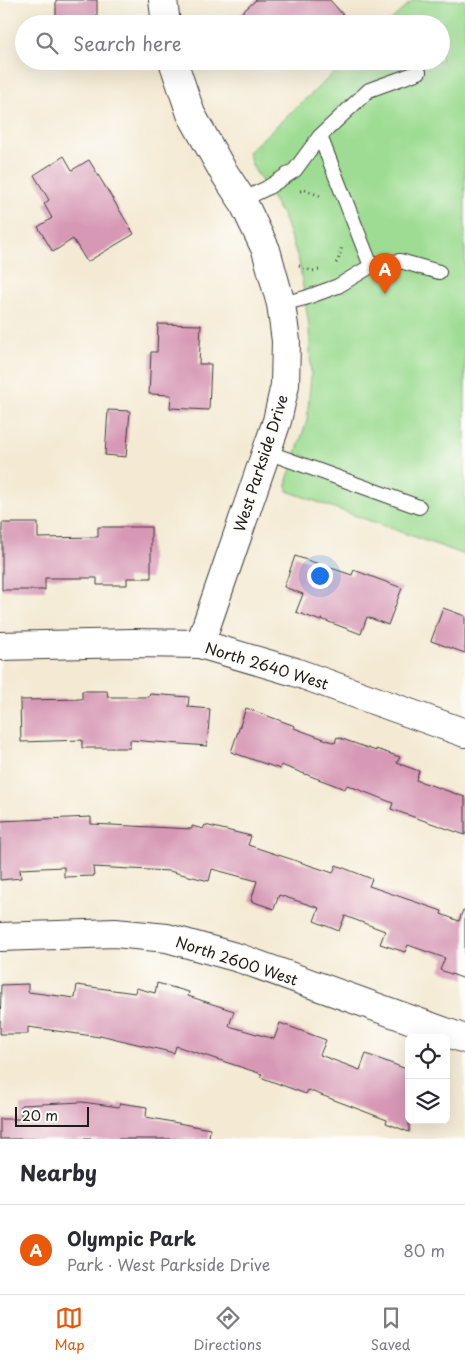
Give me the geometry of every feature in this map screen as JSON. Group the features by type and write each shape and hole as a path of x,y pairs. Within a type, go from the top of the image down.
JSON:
{"street":[{"path":"163,0 165,15"},
{"name":"West Parkside Drive","path":"176,70 191,114 223,171 242,200 266,250 281,304 286,341 285,385 277,421 200,644"},
{"name":"North 2640 West","path":"0,646 134,643 200,644 295,672 465,733"},
{"name":"North 2600 West","path":"0,937 115,933 168,938 239,958 465,1039"}],"lane":[{"path":"242,200 267,188 295,170 320,136 370,90 419,72"},
{"path":"320,136 371,266"},
{"path":"281,304 305,298 338,286 371,266 400,261 439,272"},
{"path":"267,452 419,507"}],"path":[{"path":"296,192 305,190 322,196 326,204"},
{"path":"334,266 338,261 343,245"},
{"path":"299,266 312,271 321,270"}],"green space":[{"path":"413,0 465,0 465,555 287,491 287,480 307,420 311,375 309,326 299,261 283,216 253,167 248,152 337,70 450,70 450,15 397,15"}],"building":[{"path":"56,0 97,0 97,15 56,15"},
{"path":"256,0 330,0 343,15 239,15"},
{"path":"64,156 72,170 89,160 134,234 87,262 73,239 53,252 38,227 52,218 44,204 49,200 34,175"},
{"path":"158,324 201,325 199,364 211,364 209,410 170,408 171,395 149,394 151,352 157,352"},
{"path":"108,410 130,411 126,457 105,455"},
{"path":"2,523 38,523 38,538 98,537 98,527 151,527 151,578 127,578 127,585 97,585 97,578 45,578 45,590 2,590"},
{"path":"295,556 352,575 354,570 402,588 388,625 367,617 361,634 296,612 303,594 284,587"},
{"path":"443,608 465,616 465,653 431,641"},
{"path":"82,691 107,691 108,697 149,697 150,694 189,697 188,707 210,709 207,746 130,740 130,748 82,748 82,740 21,742 20,700 82,699"},
{"path":"246,708 335,743 337,737 376,751 376,749 400,757 397,763 419,771 416,780 465,797 465,835 391,809 393,803 347,785 345,789 281,765 280,769 231,752"},
{"path":"91,817 91,824 192,829 192,826 203,829 205,825 251,836 248,845 333,873 336,865 372,879 369,886 442,911 441,914 459,921 463,910 465,911 465,979 440,970 445,958 408,945 405,952 380,944 385,931 345,916 339,931 314,921 319,908 279,895 274,909 251,901 257,881 212,869 209,881 169,871 93,867 94,876 64,877 64,867 20,869 21,878 0,880 0,821"},
{"path":"157,983 189,992 188,996 234,1011 229,1026 274,1039 280,1023 326,1040 320,1055 360,1070 366,1054 405,1069 405,1124 409,1124 409,1132 386,1123 387,1120 308,1090 306,1094 260,1077 262,1074 176,1046 174,1053 100,1035 100,1037 28,1027 28,1034 0,1034 1,985 28,984 28,992 75,998 77,985 135,993 136,988 155,993"},
{"path":"82,1102 119,1107 120,1103 147,1107 146,1117 210,1129 209,1139 0,1139 0,1119 21,1119 21,1105"}],"place":[{"name":"Olympic Park","path":"385,294"}]}
